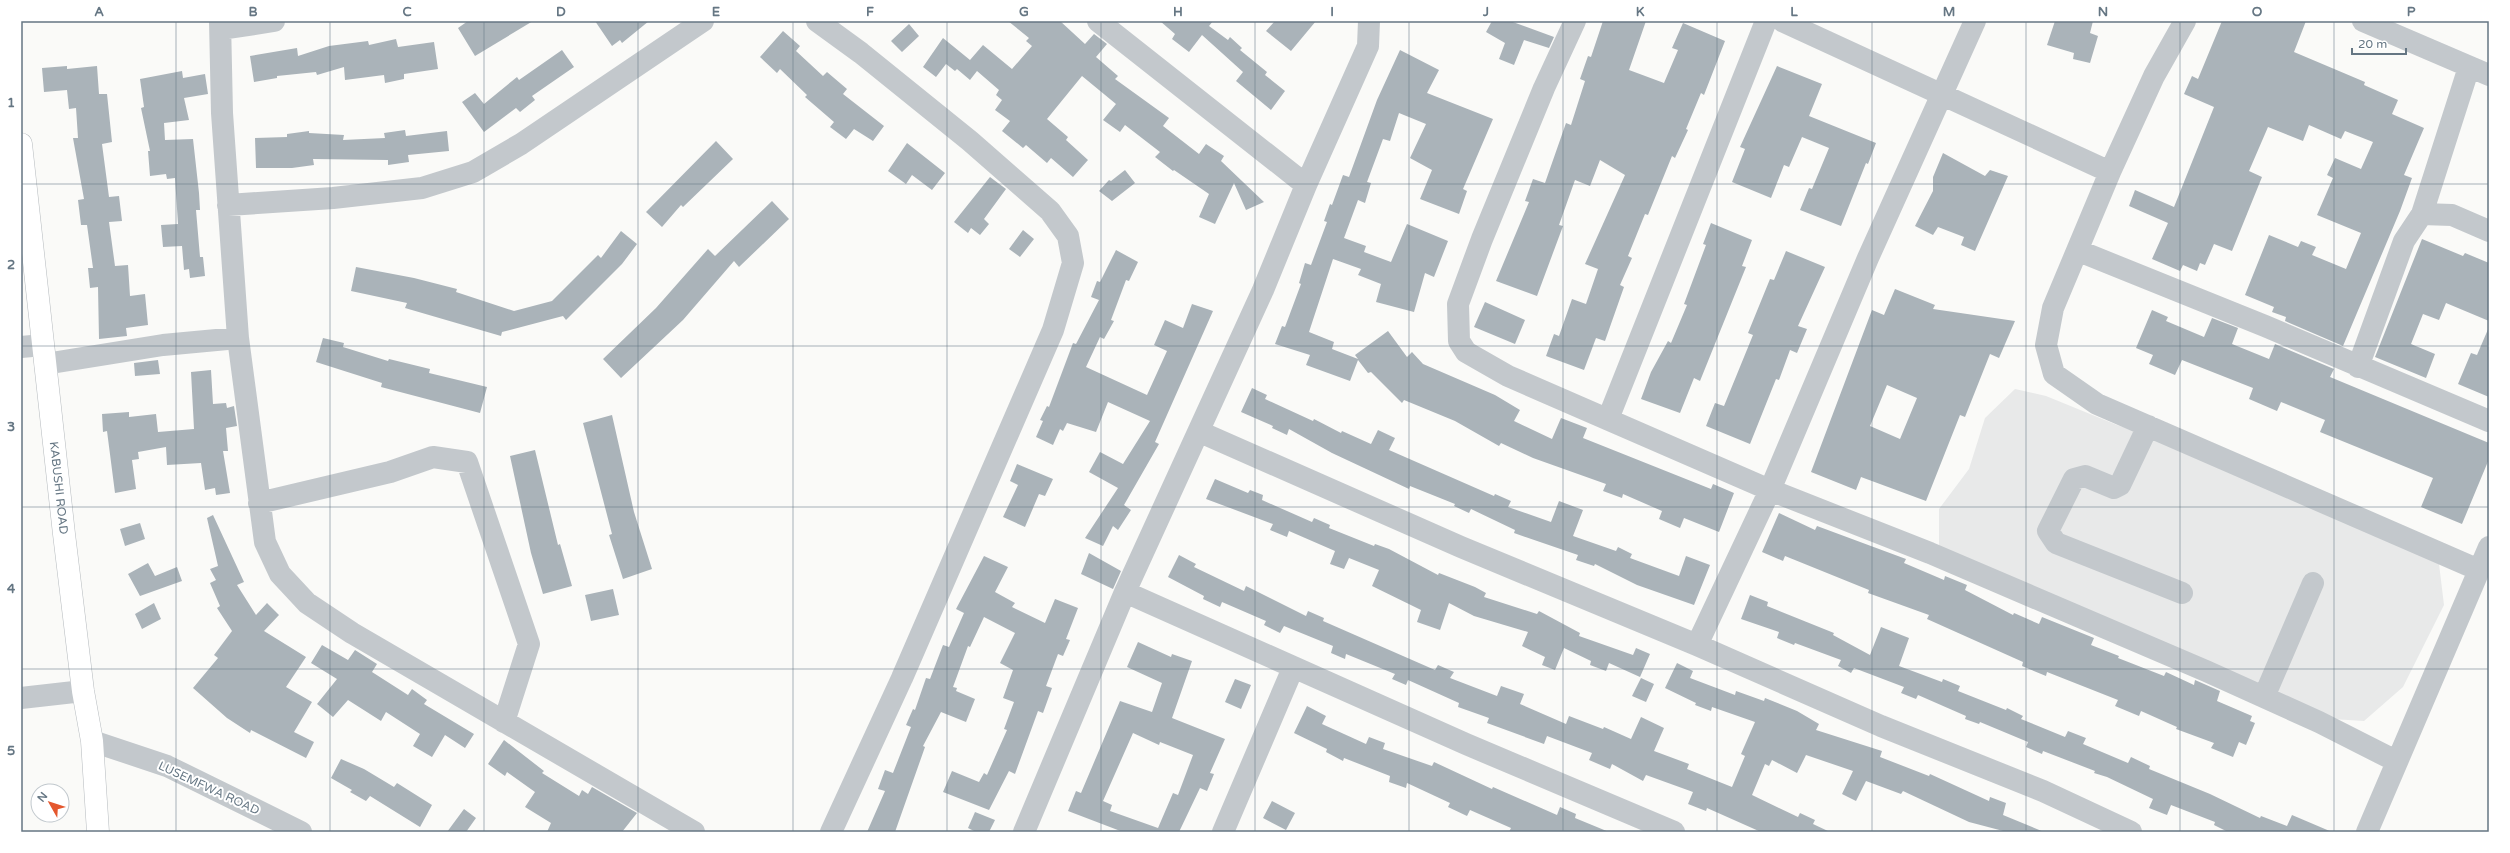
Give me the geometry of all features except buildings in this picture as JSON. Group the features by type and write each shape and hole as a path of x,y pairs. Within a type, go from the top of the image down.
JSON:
{"main road":[{"name":"KABUSHI ROAD","path":"21,144 27,253 44,354 83,691 92,741 98,832"}],"street":[{"path":"274,21 221,25 222,113 238,338 265,542 280,574 307,603 384,652 694,832"},
{"path":"228,205 333,198 422,188 473,172 521,144 703,21"},
{"path":"817,21 861,53 970,141 1050,211 1068,236 1073,263 1053,330 902,678 831,832"},
{"path":"1098,21 1306,186"},
{"path":"1024,832 1125,592 1200,432 1368,46 1369,21"},
{"path":"1575,21 1544,88 1479,246 1458,304 1459,341 1466,352 1508,376 1770,490 1930,554 2264,697 2396,761"},
{"path":"1608,419 1766,21"},
{"path":"1782,21 1942,93 2110,172"},
{"path":"1697,645 1770,490 1868,258 1975,21"},
{"path":"2185,21 2154,76 2110,172 2079,251 2053,308 2046,345 2054,374 2097,404 2479,570"},
{"path":"2363,21 2489,75"},
{"path":"2358,367 2404,241 2422,214 2469,67"},
{"path":"2422,214 2452,215 2489,231"},
{"path":"2079,251 2265,326 2358,367 2489,421"},
{"path":"21,347 44,354 238,338"},
{"path":"2148,426 2120,485 2114,488 2085,476 2074,479 2048,531 2056,543 2182,593"},
{"path":"1200,432 1461,547 1697,645 1881,726 2043,791 2131,832"},
{"path":"259,503 390,472 433,456 467,462 529,644 504,722"},
{"path":"2367,832 2396,761 2489,547"},
{"path":"2264,697 2313,583"},
{"path":"1125,592 1293,668 1674,832"},
{"path":"1223,832 1293,668"},
{"path":"21,698 83,691"},
{"name":"LUSEMFWA ROAD","path":"92,741 167,766 301,832"}],"shaded area":[{"path":"2015,389 2046,396 2117,425 2165,440 2439,564 2444,605 2403,687 2364,721 2332,719 1939,547 1939,509 1969,469 1985,418"}]}
